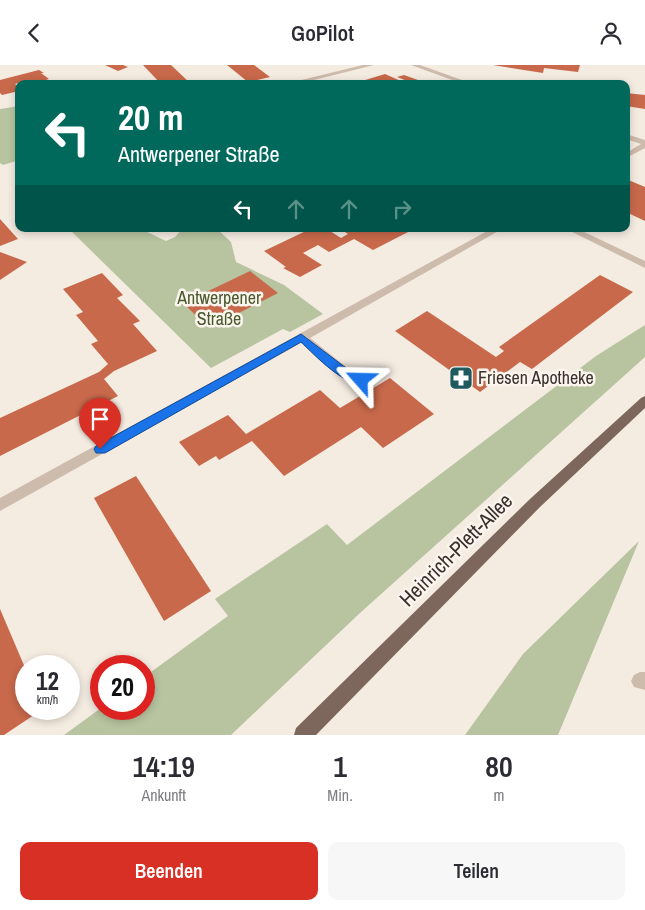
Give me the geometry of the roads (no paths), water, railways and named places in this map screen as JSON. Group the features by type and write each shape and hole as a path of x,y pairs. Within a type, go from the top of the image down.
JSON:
{"main road":[{"name":"Heinrich-Plett-Allee","path":"303,735 535,503 645,401"}],"street":[{"path":"305,80 371,65"},
{"path":"414,65 458,80"},
{"path":"630,138 645,144"},
{"path":"630,153 645,144"},
{"path":"0,505 492,232"},
{"path":"577,232 645,265"},
{"path":"301,337 343,373 351,378 361,380"}],"place":[{"name":"Friesen Apotheke","path":"461,378"}],"park label":[{"name":"Antwerpener Straße","path":"219,308"}]}
